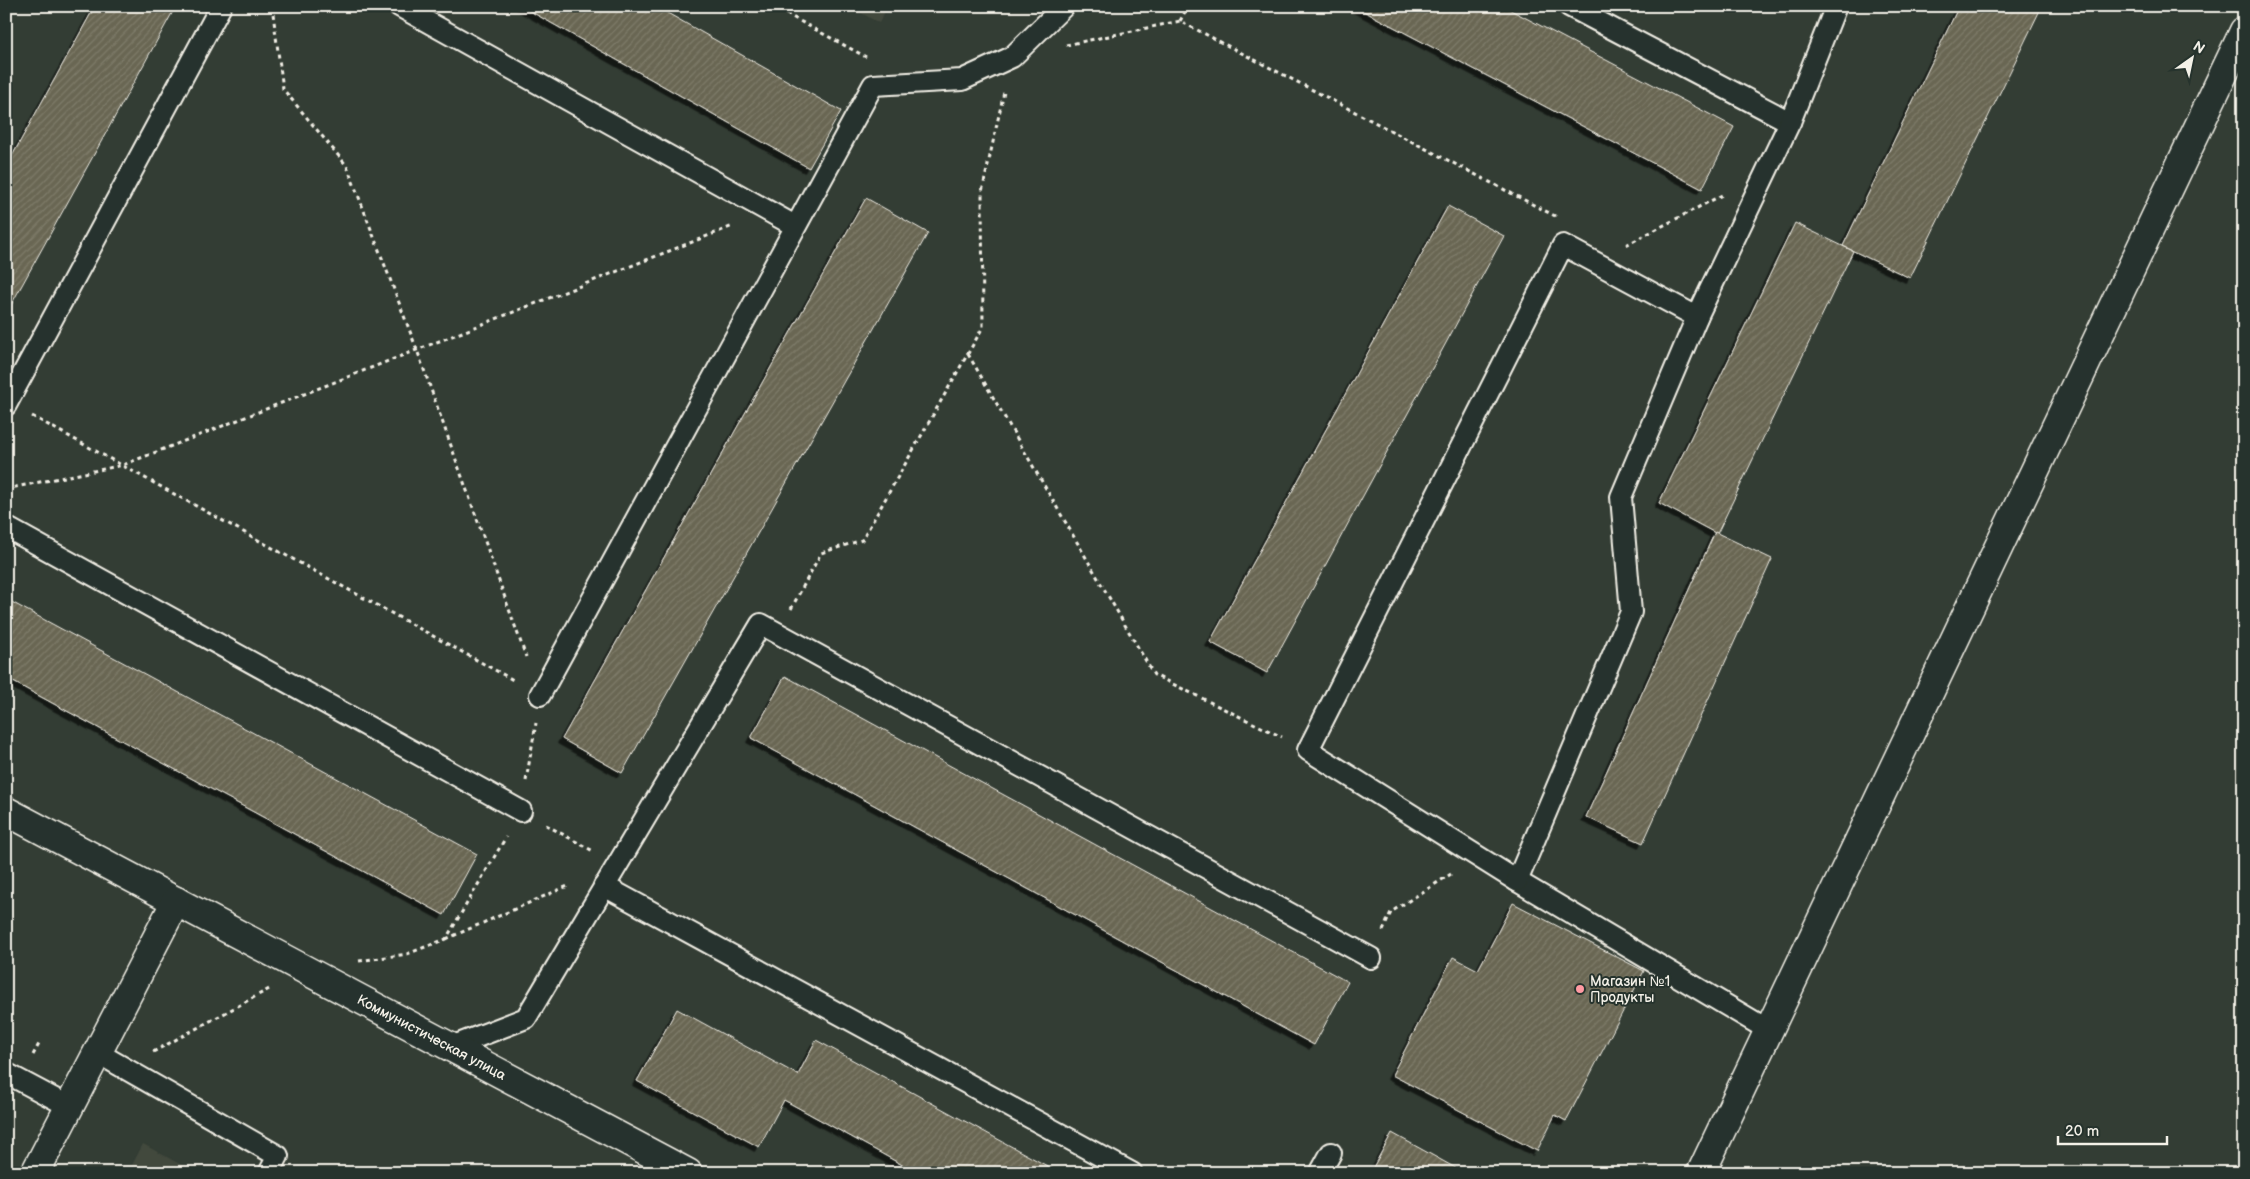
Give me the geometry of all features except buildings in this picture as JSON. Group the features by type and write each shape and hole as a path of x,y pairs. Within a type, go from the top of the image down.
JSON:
{"main road":[{"path":"1701,1173 2244,31"},
{"name":"Коммунистическая улица","path":"6,811 688,1173"},
{"path":"35,1173 176,901"}],"lane":[{"path":"7,403 221,6"},
{"path":"399,6 795,226"},
{"path":"540,695 873,85 962,80 1012,57 1064,6"},
{"path":"1570,6 1790,122"},
{"path":"1517,881 1631,612 1621,497 1697,317 1790,122 1836,6"},
{"path":"1697,317 1564,245 1308,750 1517,881 1770,1031"},
{"path":"6,527 521,811"},
{"path":"451,1047 526,1018 761,624 1371,958"},
{"path":"604,886 1132,1173"},
{"path":"98,1054 278,1156 269,1173"},
{"path":"6,1073 70,1107"},
{"path":"1320,1173 1331,1153"}],"path":[{"path":"272,6 283,89 346,166 416,350 540,695 521,811 446,939"},
{"path":"772,6 914,82"},
{"path":"1180,21 1188,6"},
{"path":"778,633 821,553 862,540 983,327 982,192 1012,57 1180,21 1555,216 1564,245"},
{"path":"1594,262 1766,172"},
{"path":"6,489 123,465 770,212"},
{"path":"968,353 1154,675 1308,750"},
{"path":"7,403 540,695"},
{"path":"521,811 617,865"},
{"path":"1371,958 1391,912 1479,857"},
{"path":"123,1068 305,969 407,954 617,865"}],"shaded area":[{"path":"849,6 888,6 879,23"},
{"path":"143,1144 196,1173 128,1173"}],"place":[{"name":"Магазин №1 Продукты","path":"1580,989"}]}
